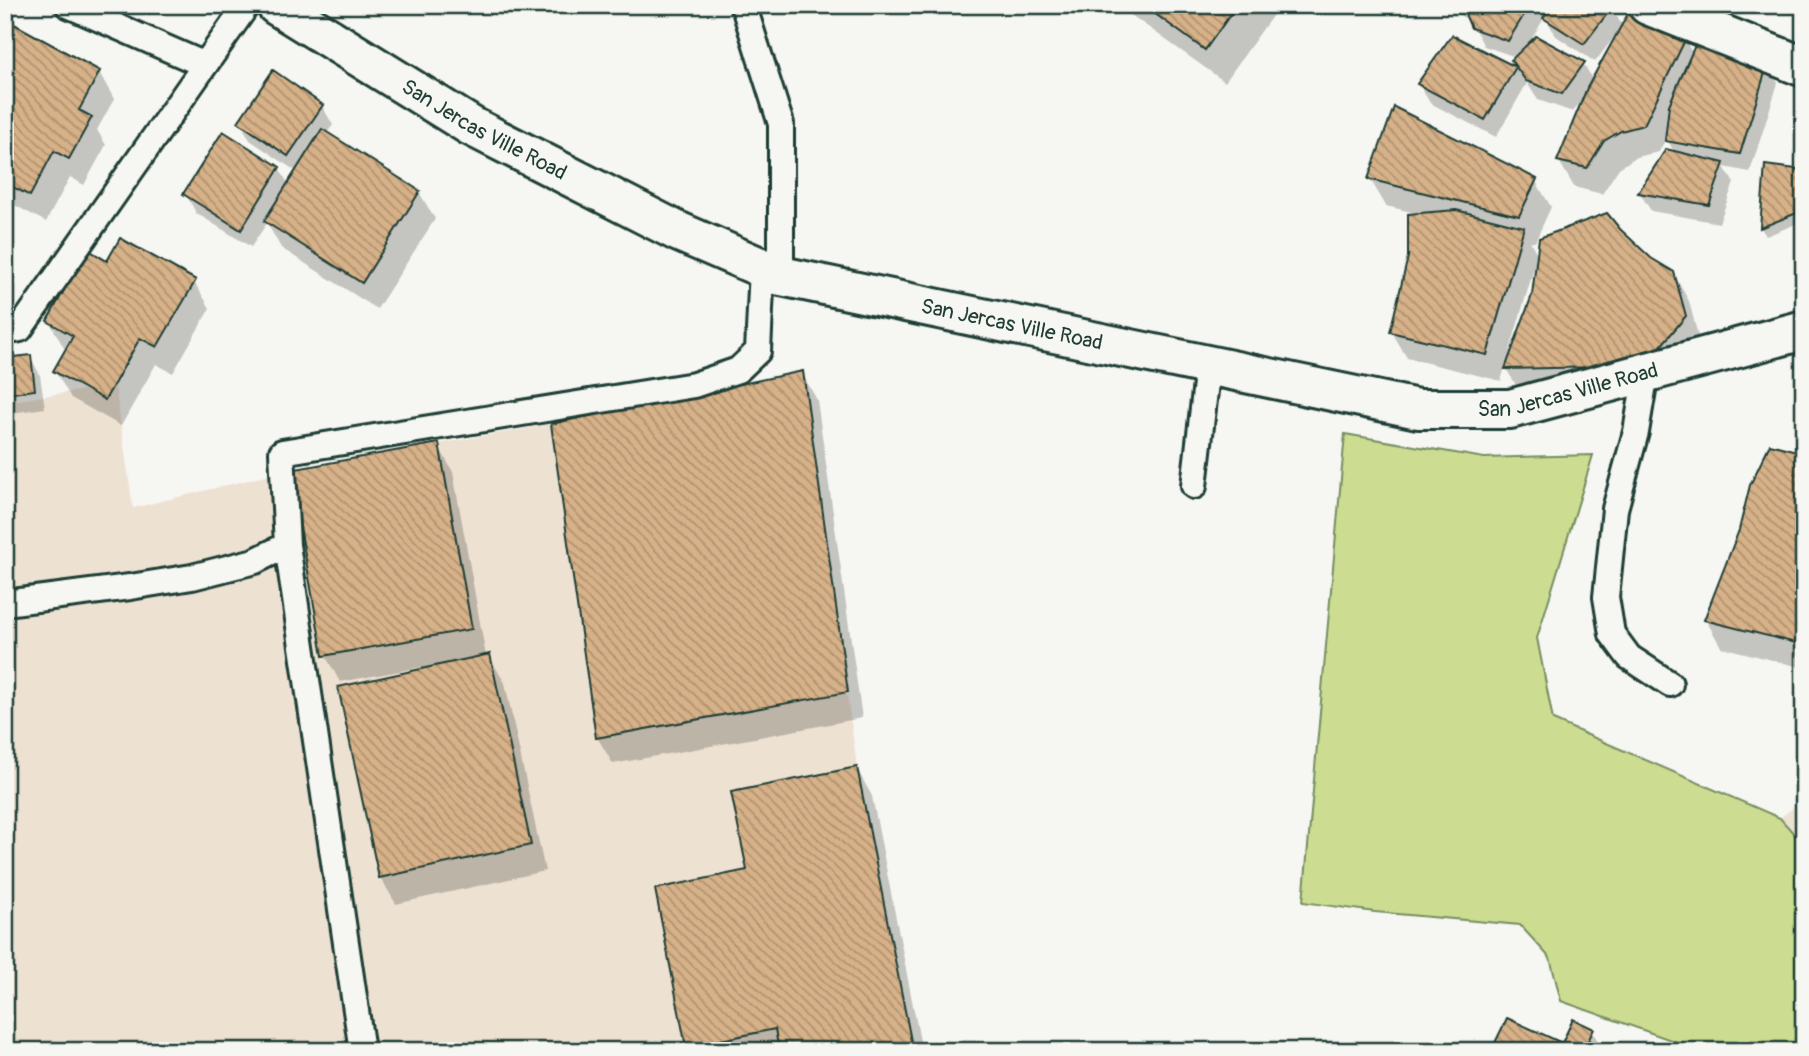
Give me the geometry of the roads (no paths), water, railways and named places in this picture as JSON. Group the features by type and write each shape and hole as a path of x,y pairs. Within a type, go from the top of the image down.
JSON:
{"street":[{"name":"San Jercas Ville Road","path":"276,5 471,125 677,231 771,272 1208,365 1418,409 1510,409 1804,330"},
{"path":"1648,5 1804,67"}],"lane":[{"path":"68,5 205,65"},
{"path":"5,332 20,329 247,5"},
{"path":"362,1051 287,545 282,452 694,385 737,370 758,351 771,272 781,124 742,5"},
{"path":"1194,485 1208,365"},
{"path":"1646,372 1636,432 1615,509 1606,597 1612,634 1629,657 1670,684"},
{"path":"5,603 192,577 254,561 287,545"}]}
